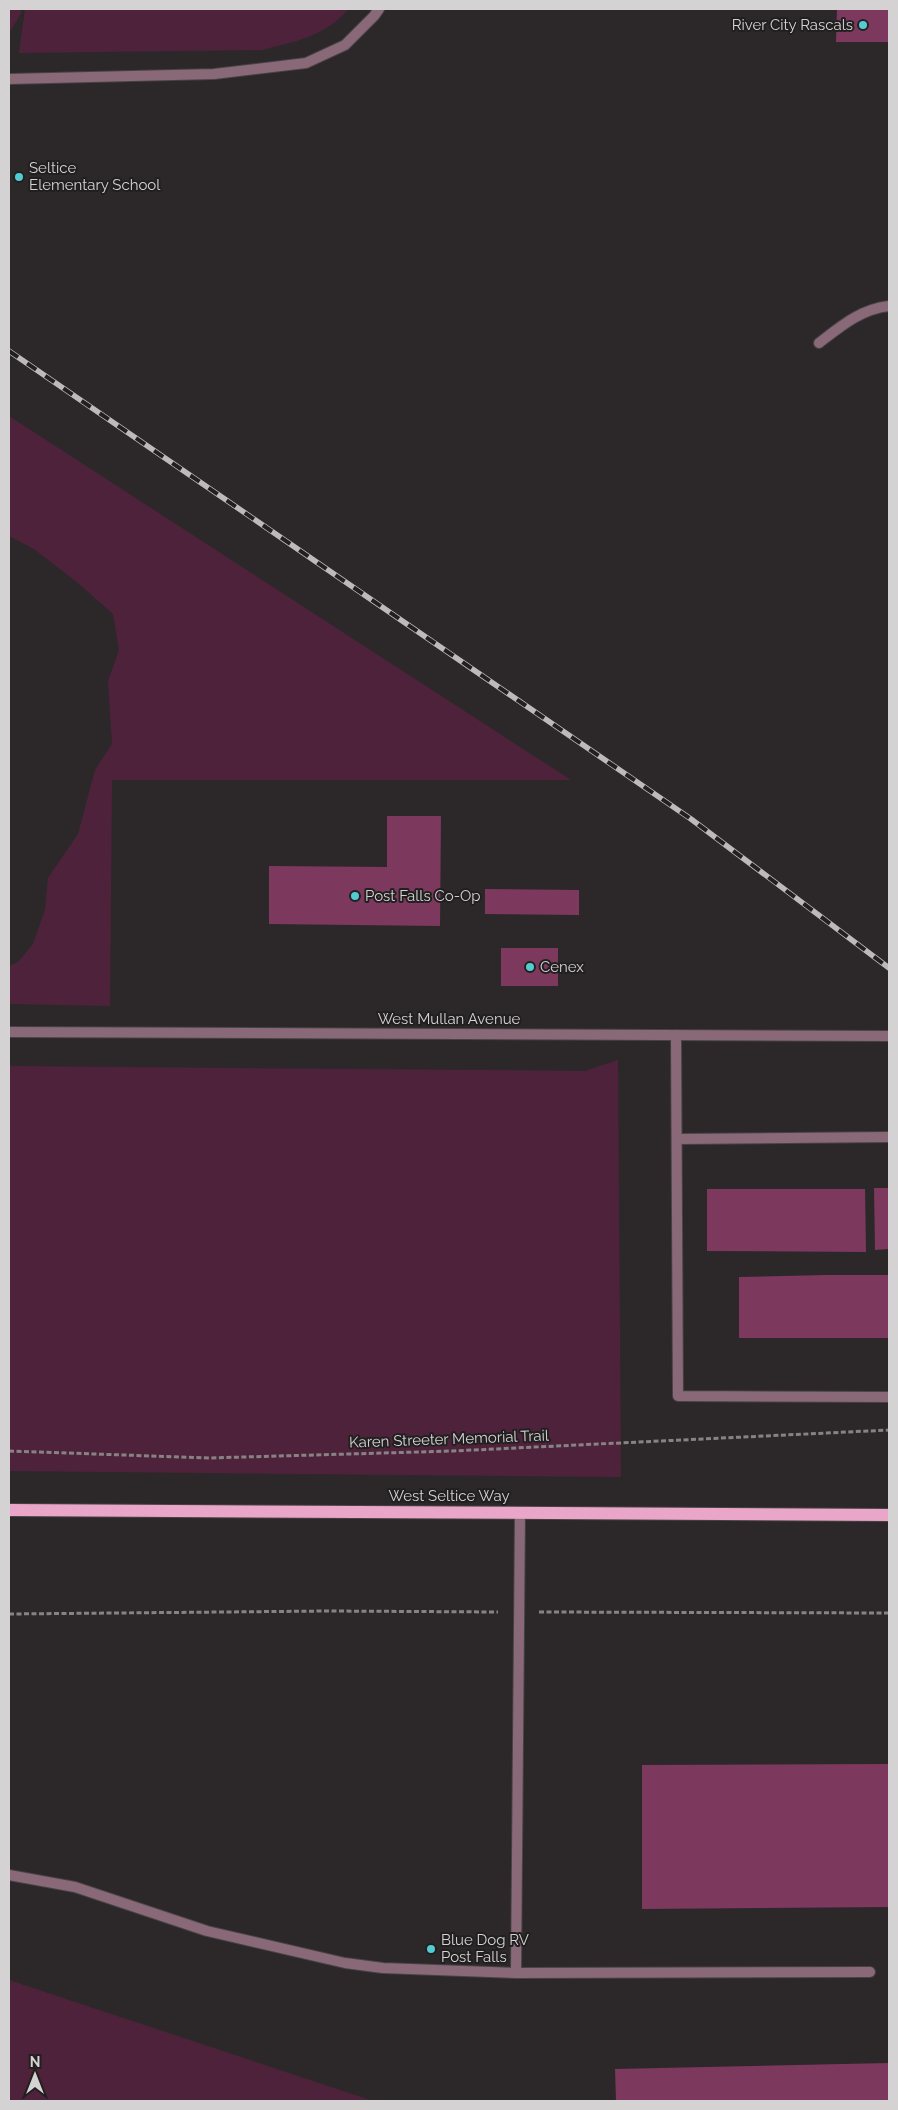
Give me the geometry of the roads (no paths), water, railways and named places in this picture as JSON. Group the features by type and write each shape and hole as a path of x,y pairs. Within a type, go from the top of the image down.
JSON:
{"main road":[{"name":"West Seltice Way","path":"9,1510 889,1514"}],"street":[{"path":"9,79 214,74 306,63 345,45 379,9"},
{"path":"819,343 846,322 864,312 889,306"},
{"name":"West Mullan Avenue","path":"9,1032 889,1036"},
{"path":"676,1035 678,1396 889,1396"},
{"path":"677,1139 889,1137"},
{"path":"516,1973 520,1512"},
{"path":"9,1875 75,1888 207,1931 345,1963 383,1968 516,1973 870,1972"}],"railway":[{"path":"9,351 691,819 889,968"}],"place":[{"name":"River City Rascals","path":"863,25"},
{"name":"Seltice Elementary School","path":"19,177"},
{"name":"Post Falls Co-Op","path":"355,896"},
{"name":"Cenex","path":"530,967"},
{"name":"Blue Dog RV Post Falls","path":"431,1949"}]}
